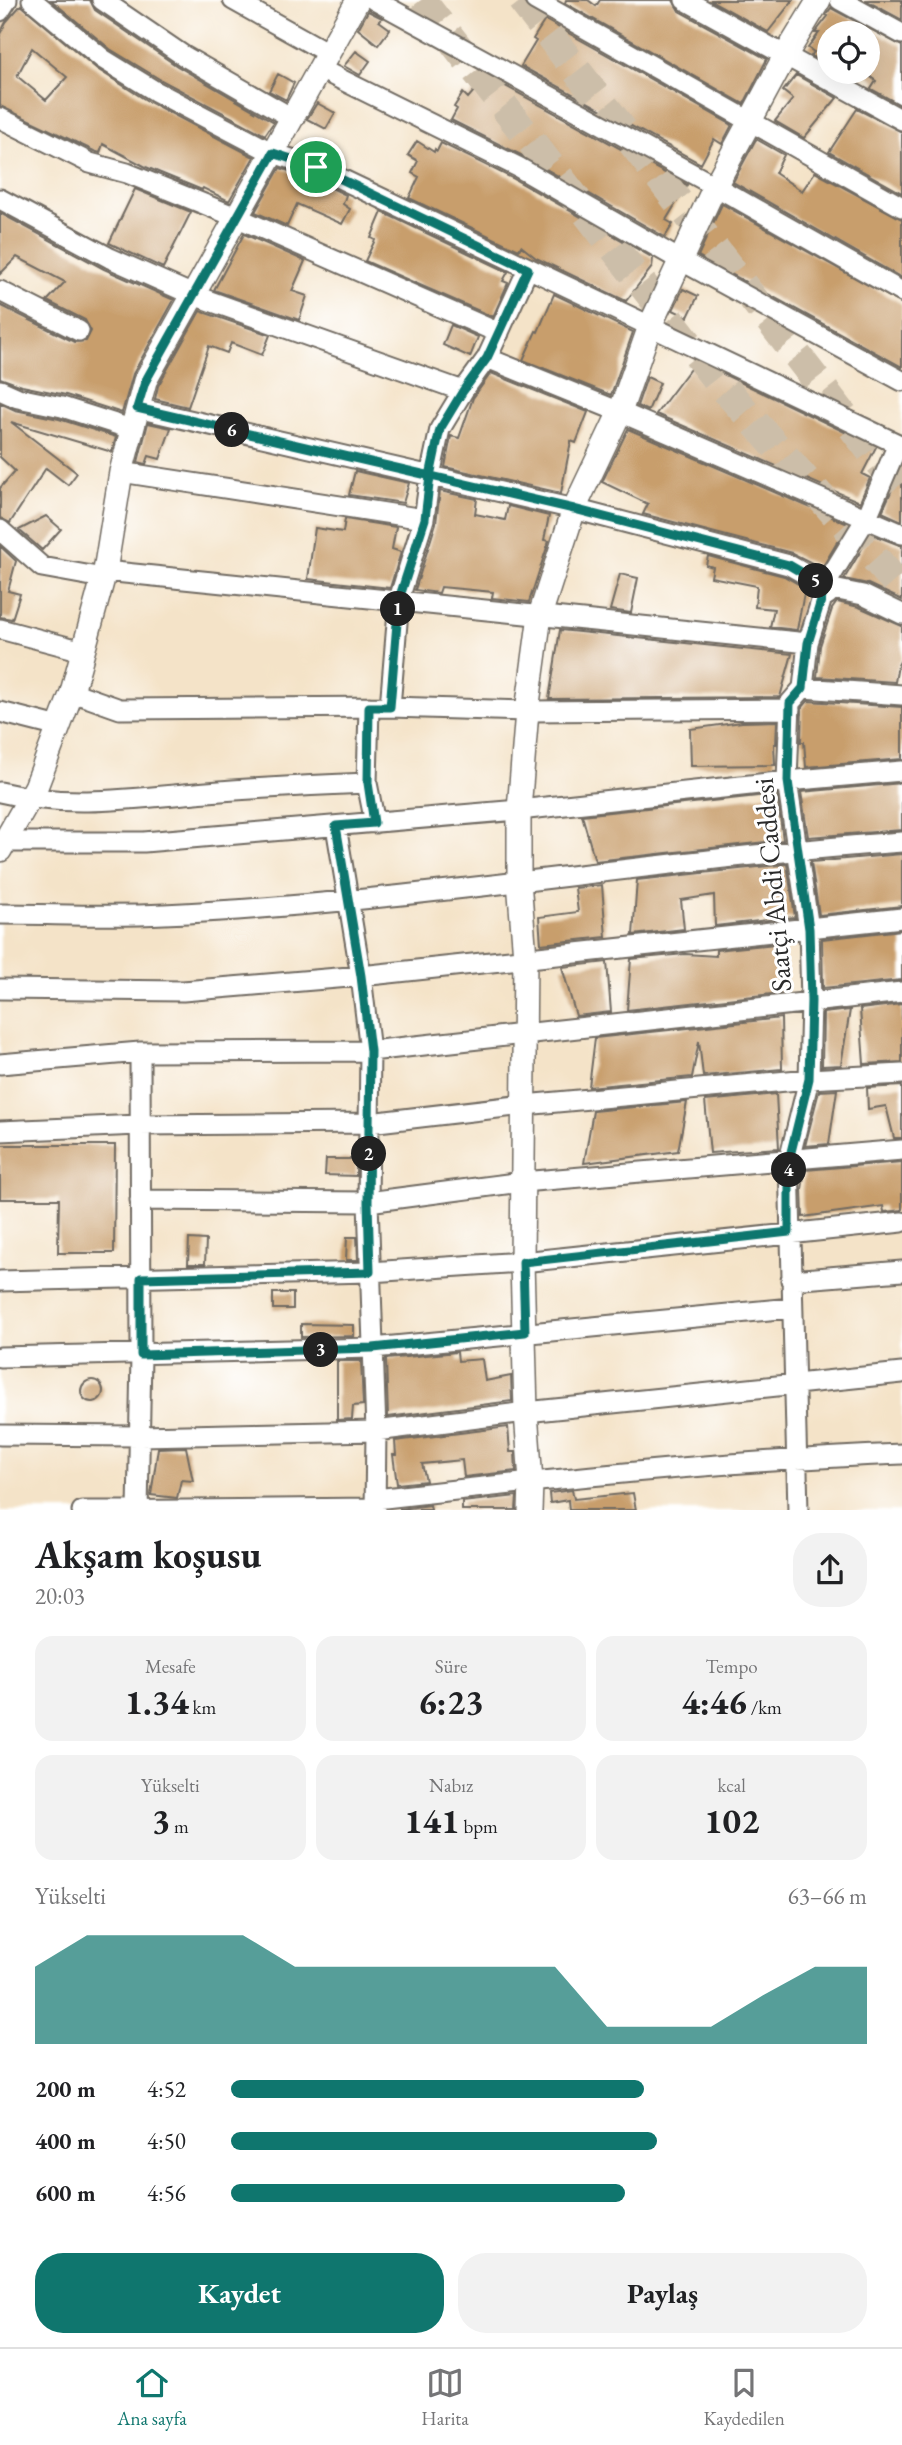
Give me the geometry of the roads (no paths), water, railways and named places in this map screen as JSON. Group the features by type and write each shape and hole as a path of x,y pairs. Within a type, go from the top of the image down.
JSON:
{"street":[{"path":"32,0 103,59 155,91 273,153 316,167 900,445 867,517 826,586 808,643 803,688 790,703 790,709 120,709 72,692"},
{"path":"102,0 184,55 292,118"},
{"path":"233,0 324,61 902,381"},
{"path":"2,846 36,787 72,692 104,574 121,472 145,382 358,0"},
{"path":"374,0 715,186 902,292"},
{"path":"535,0 902,207"},
{"path":"685,0 902,120"},
{"path":"530,1510 522,1182 525,957 519,881 519,810 527,711 540,615 574,509 620,412 650,326 715,186 785,56 819,0"},
{"path":"840,0 902,34"},
{"path":"0,118 90,163 127,173 236,217 499,333"},
{"path":"0,199 110,258 193,295 463,391"},
{"path":"390,707 399,599 425,519 430,476 440,429 487,358 528,269"},
{"path":"0,290 79,331"},
{"path":"487,358 620,412 902,534"},
{"path":"0,390 18,398 430,476 574,509 789,565 826,586 863,595 902,614"},
{"path":"121,472 425,519"},
{"path":"0,530 42,567 399,599 808,643"},
{"path":"0,629 83,651"},
{"path":"803,688 902,695"},
{"path":"369,707 368,783 374,823"},
{"name":"Saatçi Abdi Caddesi","path":"790,709 788,781 809,929 811,1001 809,1079 789,1160 798,1510"},
{"path":"0,712 59,727"},
{"path":"2,846 144,842 374,823 902,771"},
{"path":"0,792 29,799 77,803 240,789 368,783"},
{"path":"336,826 361,976 370,1051 368,1202 376,1506"},
{"path":"0,914 163,915 348,900 799,849 902,842"},
{"path":"0,989 183,991 361,976 902,918"},
{"path":"0,1063 140,1052 370,1051 902,992"},
{"path":"138,1510 141,1355 140,1052"},
{"path":"0,1131 139,1125 369,1123 524,1105 809,1079 902,1074"},
{"path":"140,1200 368,1202 522,1182 902,1150"},
{"path":"0,1281 370,1272 523,1262 902,1222"},
{"path":"791,1280 902,1271"},
{"path":"0,1357 373,1348 792,1308"},
{"path":"0,1436 376,1431 526,1412 902,1373"},
{"path":"82,1510 376,1506 531,1482 796,1458 902,1454"}],"tunnel":[{"path":"421,0 717,380 902,589"},
{"path":"522,0 902,491"}]}
